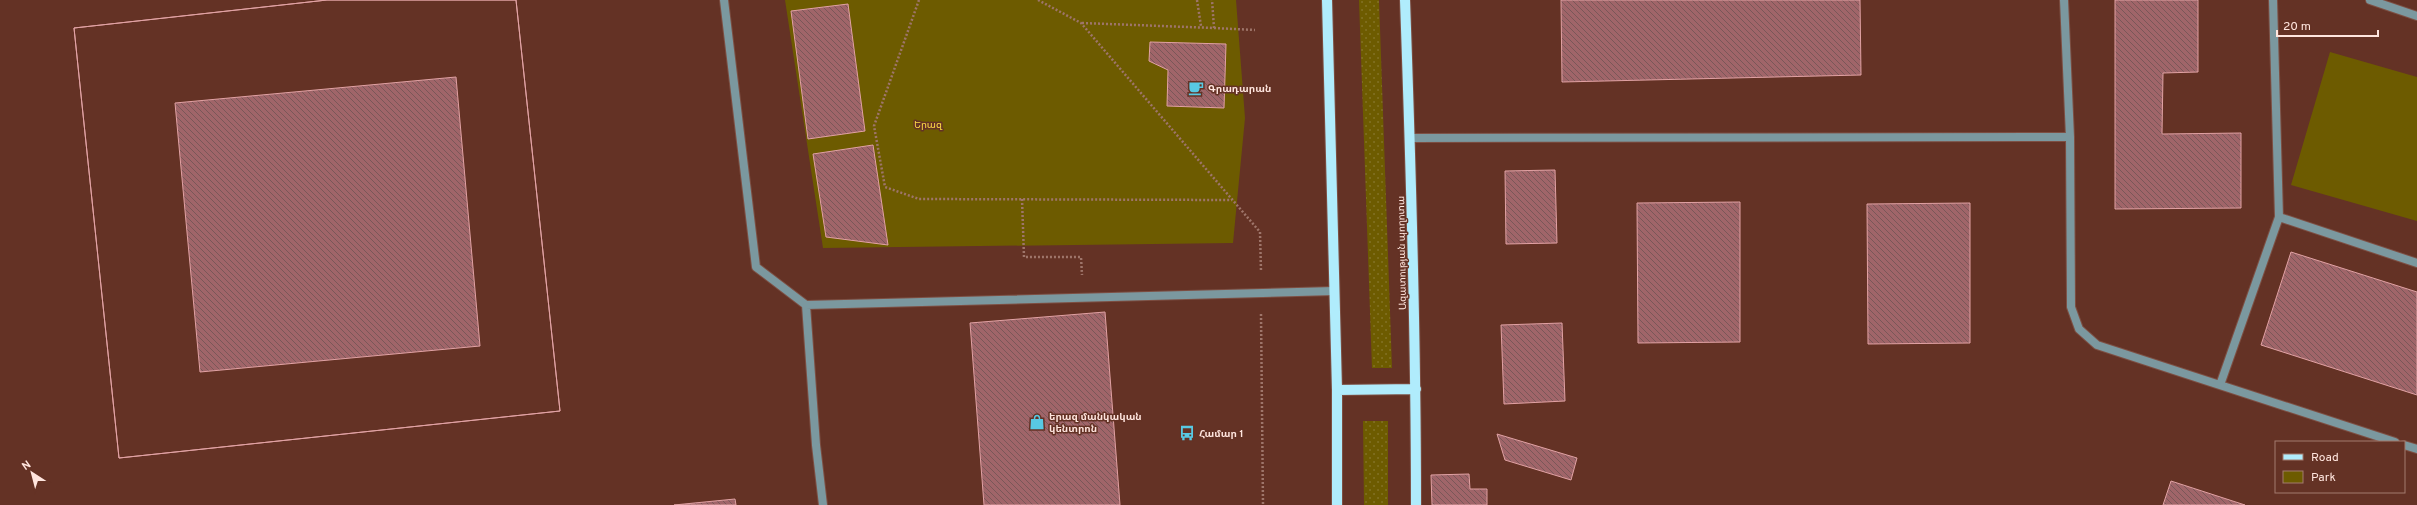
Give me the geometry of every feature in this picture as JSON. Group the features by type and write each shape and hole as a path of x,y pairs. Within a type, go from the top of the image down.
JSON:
{"main road":[{"path":"1326,0 1337,390 1337,505"},
{"name":"Ազատության պողոտա","path":"1404,0 1410,138 1416,389 1416,505"},
{"path":"1337,390 1416,389"}],"lane":[{"path":"724,0 756,267 806,305 1334,291"},
{"path":"2064,0 2070,138 2071,307 2079,329 2097,345 2392,441"},
{"path":"2220,385 2279,217 2273,0"},
{"path":"2370,0 2417,16"},
{"path":"1410,138 2070,138"},
{"path":"2279,217 2417,263"},
{"path":"806,305 816,445 823,505"},
{"path":"2405,445 2417,449"}],"path":[{"path":"919,0 874,126 885,188 919,199 1233,200"},
{"path":"1038,0 1081,23 1260,232 1262,505"},
{"path":"1197,0 1201,26"},
{"path":"1212,0 1214,28"},
{"path":"1081,23 1201,26 1255,30"},
{"path":"1022,199 1024,257 1081,257"}],"green space":[{"name":"Երազ","path":"785,0 1236,0 1245,118 1233,243 823,248"},
{"path":"1359,0 1379,0 1392,368 1372,368"},
{"path":"2330,52 2417,77 2417,221 2291,185"},
{"path":"1363,421 1388,421 1388,505 1364,505"}],"building":[{"path":"327,0 516,0 560,411 119,458 74,28","holes":["456,77 480,346 200,372 175,103"]},
{"path":"327,0 516,0 560,411 119,458 74,28"},
{"path":"1561,0 1860,0 1861,75 1562,82"},
{"path":"2115,0 2198,0 2198,72 2163,73 2162,134 2241,133 2241,208 2115,209"},
{"path":"848,4 865,131 808,139 791,11"},
{"name":"Գրադարան","path":"1150,42 1226,44 1224,108 1167,106 1168,70 1149,61"},
{"path":"873,145 888,245 826,237 813,154"},
{"path":"1555,170 1557,243 1506,244 1505,171"},
{"path":"1740,202 1740,342 1638,343 1637,203"},
{"path":"1970,203 1970,343 1868,344 1867,204"},
{"path":"2291,252 2417,292 2417,395 2261,345"},
{"path":"1105,312 1120,505 984,505 970,323"},
{"path":"1562,323 1565,401 1504,404 1501,325"},
{"path":"1497,434 1577,458 1571,480 1505,460"},
{"path":"1469,474 1470,489 1487,489 1487,505 1432,505 1431,475"},
{"path":"2171,481 2245,505 2163,505"},
{"path":"735,499 736,505 674,505"}],"place":[{"name":"Գրադարան","path":"1196,88"},
{"name":"երազ մանկական կենտրոն","path":"1037,422"},
{"name":"Համար 1","path":"1187,433"}]}
